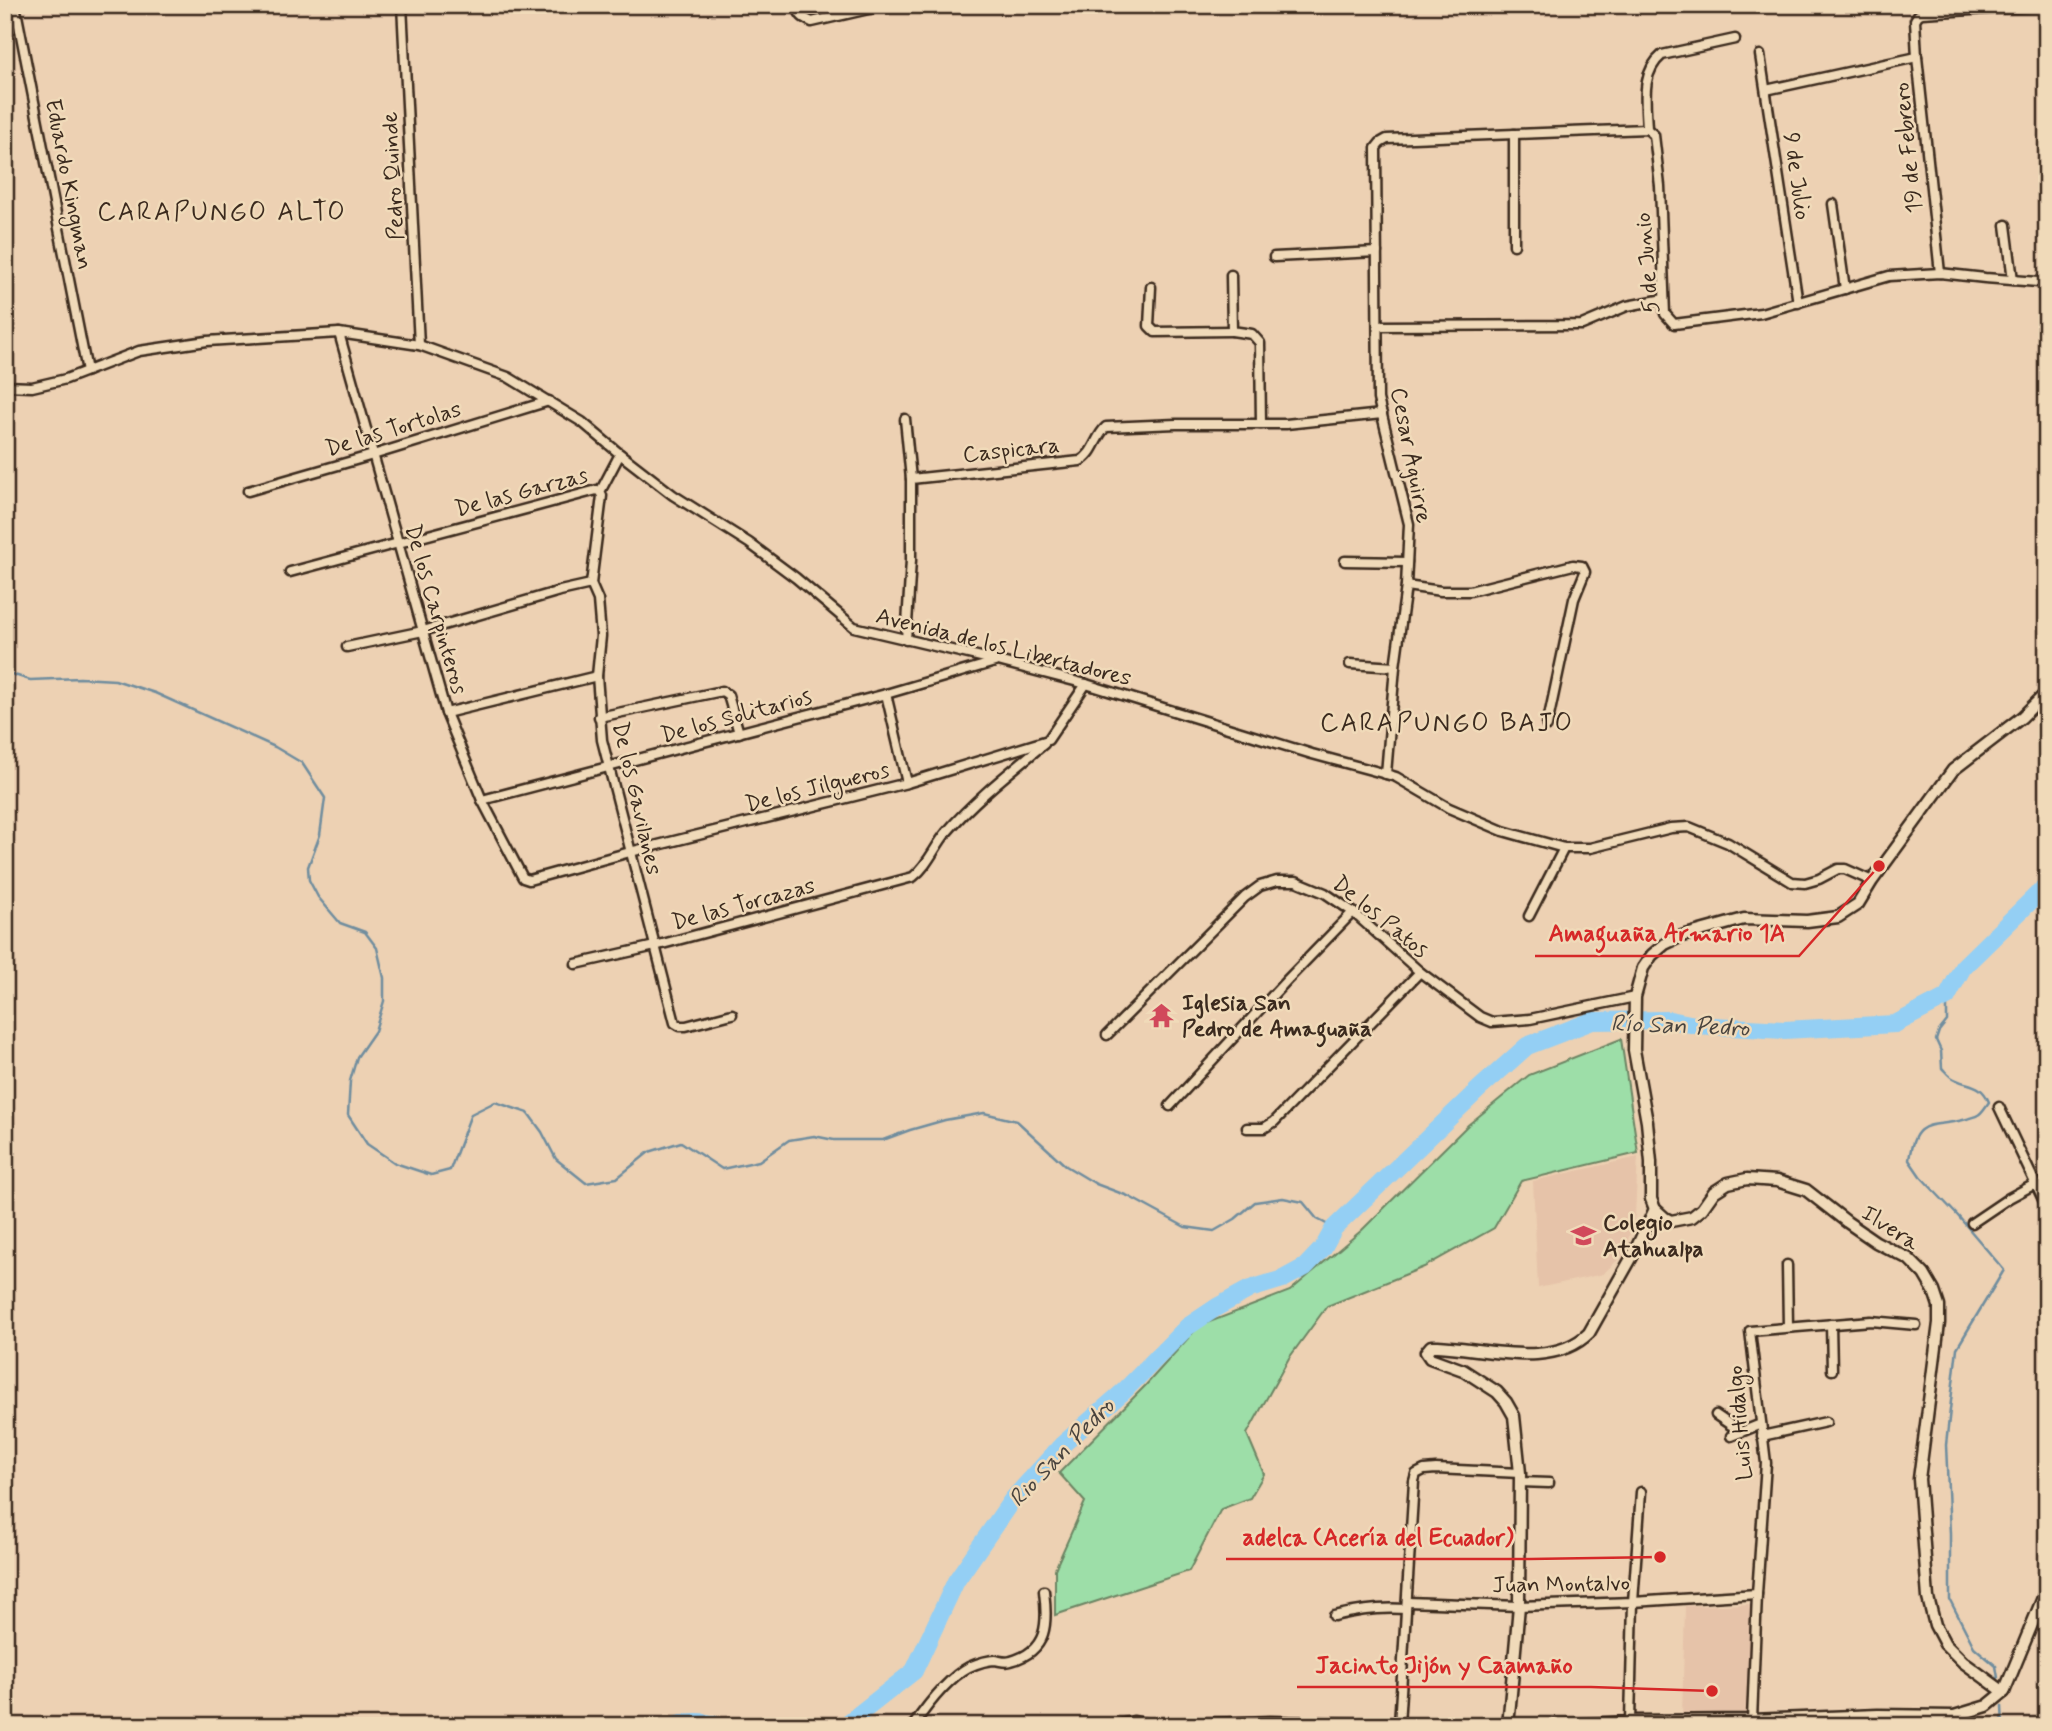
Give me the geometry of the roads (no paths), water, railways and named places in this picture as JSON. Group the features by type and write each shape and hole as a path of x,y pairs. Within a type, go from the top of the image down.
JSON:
{"street":[{"name":"Eduardo Kingman","path":"15,5 87,371"},
{"name":"Pedro Quinde","path":"402,5 419,345"},
{"path":"798,5 798,11 803,18 812,22 886,5"},
{"name":"19 de Febrero","path":"1940,273 1915,20 1922,13 2037,6"},
{"name":"5 de Junio","path":"1735,39 1662,55 1654,61 1646,79 1647,129 1654,135 1660,186 1664,299 1668,320 1674,324 1761,313 1889,276 1940,273 2038,282 2047,280"},
{"name":"9 de Julio","path":"1760,55 1798,303"},
{"path":"1766,90 1917,57"},
{"path":"1514,245 1514,134 1647,129"},
{"name":"Cesar Aguirre","path":"1386,774 1395,667 1406,586 1409,524 1378,399 1376,148 1387,139 1514,134"},
{"path":"1833,204 1845,289"},
{"path":"2006,225 2013,280"},
{"path":"1274,257 1377,252"},
{"path":"1231,275 1232,331"},
{"path":"1151,287 1149,326 1155,332 1232,331 1252,334 1261,343 1261,424"},
{"path":"1378,326 1582,324 1627,306 1664,299"},
{"name":"Avenida de los Libertadores","path":"5,386 32,387 66,379 139,351 207,341 339,333 419,345 508,377 582,422 673,495 750,543 854,627 1086,684 1312,754 1386,774 1471,818 1503,831 1564,848 1590,848 1671,828 1689,827 1728,843 1792,882 1805,883 1839,869 1872,881"},
{"name":"De los Carpinteros","path":"339,333 446,713 482,800 519,873 529,880"},
{"name":"De las Tortolas","path":"248,491 549,401"},
{"name":"Caspicara","path":"911,479 1080,461 1089,456 1106,427 1176,424 1286,425 1382,414"},
{"path":"905,419 911,479 911,560 906,640"},
{"name":"De las Garzas","path":"290,572 597,490 600,492 620,454"},
{"name":"De los Gavilanes","path":"600,492 602,496 591,584 598,600 601,636 597,676 599,718 608,769 675,1023 680,1026 732,1014"},
{"path":"1345,561 1407,562"},
{"path":"1406,586 1470,591 1573,565 1582,566 1585,572 1574,599 1547,726"},
{"path":"347,646 423,631 591,584"},
{"name":"De los Solitarios","path":"482,800 608,769 998,661"},
{"path":"1350,664 1395,667"},
{"path":"446,713 597,676"},
{"path":"1048,740 1086,684"},
{"path":"599,718 722,691 728,695 739,733"},
{"path":"1508,1726 1519,1606 1520,1477 1514,1416 1497,1392 1463,1370 1430,1358 1426,1352 1431,1346 1448,1346 1535,1354 1553,1353 1581,1341 1589,1333 1633,1255 1655,1209 1651,1199 1647,1122 1634,1050 1634,1003 1643,968 1648,961 1665,944 1682,936 1744,919 1807,921 1838,916 1857,904 1953,770 2022,717 2047,692"},
{"path":"886,694 907,783"},
{"name":"De los Jilgueros","path":"529,880 907,783 1048,740"},
{"name":"De las Torcazas","path":"576,964 655,947 913,877 945,835 978,800 1048,740"},
{"path":"1529,916 1564,848"},
{"name":"De los Patos","path":"1107,1035 1245,897 1260,886 1277,881 1296,881 1325,893 1353,912 1420,972 1480,1017 1492,1021 1531,1018 1634,1003"},
{"path":"1170,1106 1353,912"},
{"path":"1247,1128 1264,1128 1274,1122 1420,972"},
{"path":"1999,1107 2047,1208"},
{"name":"Ilvera","path":"1655,1209 1665,1219 1678,1221 1692,1217 1702,1209 1714,1192 1728,1183 1747,1179 1777,1181 1806,1190 1856,1229 1909,1259 1924,1274 1940,1306 1919,1479 1928,1598 1935,1625 1945,1644 1963,1662 2004,1692"},
{"path":"1972,1223 2035,1184"},
{"path":"1787,1265 1788,1327"},
{"name":"Luis Hidalgo","path":"1752,1720 1766,1463 1750,1331 1871,1321 1916,1325"},
{"path":"1831,1324 1832,1370"},
{"path":"1716,1415 1741,1432"},
{"path":"1762,1436 1826,1422"},
{"path":"1731,1436 1760,1424"},
{"path":"1399,1724 1416,1474 1436,1469 1520,1477 1549,1483"},
{"path":"1630,1723 1633,1602 1641,1492"},
{"path":"1528,1726 1878,1715 1954,1716 1987,1706 2004,1692 2047,1588"},
{"path":"913,1726 952,1679 969,1667 993,1660 1010,1662 1025,1655 1041,1642 1047,1618 1044,1591"},
{"name":"Juan Montalvo","path":"1334,1616 1406,1605 1519,1606 1757,1594"},
{"path":"1110,1726 1133,1721 1155,1726 1270,1723 1485,1726"}],"waterway":[{"path":"5,672 30,680 115,680 155,693 275,747 302,763 325,798 320,835 308,867 309,880 318,897 340,923 365,932 377,948 384,978 384,1001 375,1031 357,1057 350,1081 348,1115 367,1144 395,1163 431,1175 450,1170 471,1114 495,1102 528,1113 556,1159 586,1183 617,1178 649,1152 681,1142 722,1169 759,1161 789,1140 814,1136 834,1140 883,1140 945,1120 984,1113 1017,1121 1066,1166 1096,1184 1128,1196 1185,1227 1214,1231 1235,1219 1255,1202 1283,1198 1303,1202 1317,1219 1334,1228"},
{"name":"Río San Pedro","path":"844,1726 914,1671 956,1581 1012,1500 1062,1445 1124,1391 1187,1327 1250,1289 1283,1279 1305,1267 1323,1248 1334,1228 1527,1046 1592,1021 1670,1020 1695,1025 1784,1030 1895,1024 1947,997 1963,967 2047,885"},
{"path":"1947,997 1947,1021 1936,1040 1941,1051 1942,1068 1951,1077 1977,1087 1989,1102 1976,1116 1927,1126 1921,1130 1916,1136 1909,1160 1920,1176 2004,1270 1957,1348 1946,1445 1950,1600 1974,1647 1996,1666 1998,1678"},
{"path":"2002,1706 2003,1726"},
{"name":"Rio San Pedro","path":"675,1726 696,1722 717,1726"}],"place":[{"name":"Amaguaña Armario 1A","path":"1879,866"},
{"name":"Iglesia San Pedro de Amaguaña","path":"1162,1015"},
{"name":"Colegio Atahualpa","path":"1583,1235"},
{"name":"adelca (Acería del Ecuador)","path":"1660,1557"},
{"name":"Jacinto Jijón y Caamaño","path":"1712,1691"}],"district":[{"name":"CARAPUNGO ALTO","path":"222,211"},
{"name":"CARAPUNGO BAJO","path":"1447,722"}]}
